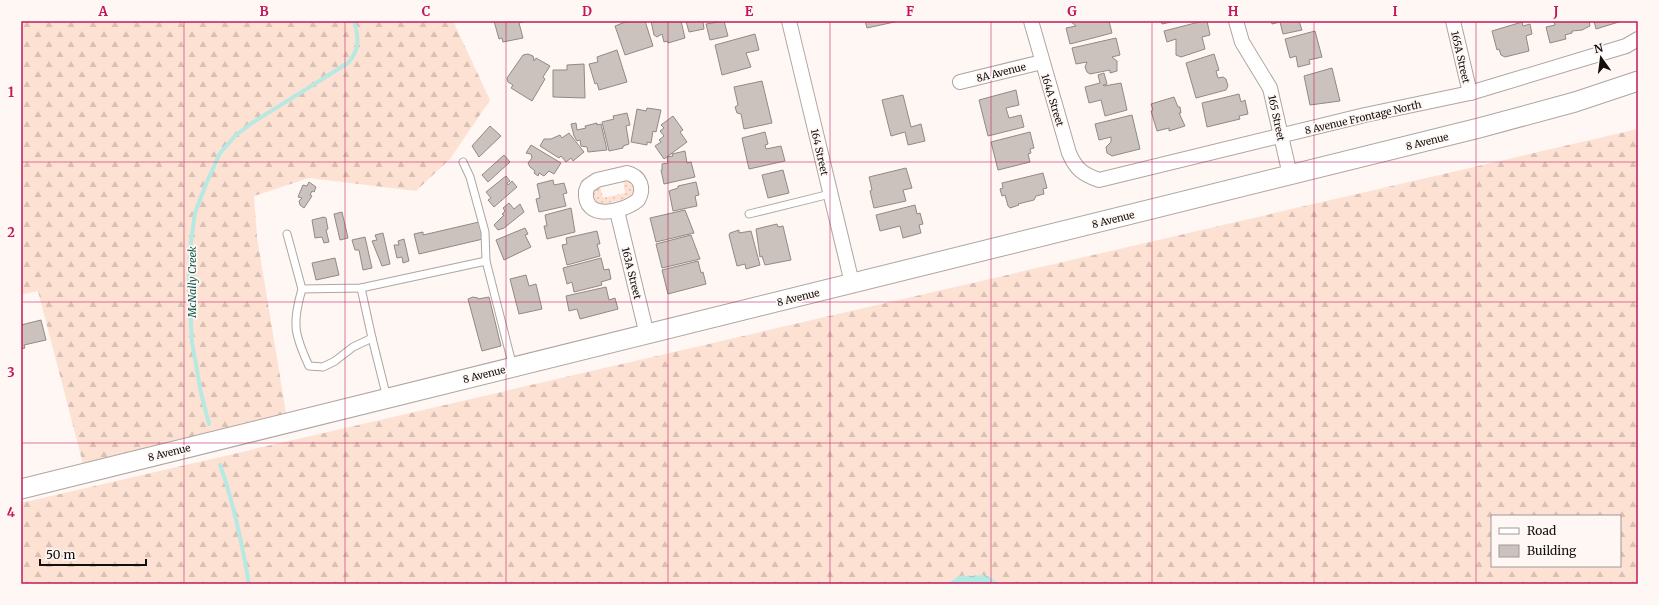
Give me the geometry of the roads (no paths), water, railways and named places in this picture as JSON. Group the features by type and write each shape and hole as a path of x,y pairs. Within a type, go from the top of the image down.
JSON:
{"main road":[{"name":"8 Avenue","path":"21,489 1290,175 1575,102 1638,81"},
{"name":"8 Avenue","path":"1575,102 1638,92"}],"street":[{"name":"164 Street","path":"788,21 852,283"},
{"name":"164A Street","path":"1031,21 1069,153 1075,166 1084,175"},
{"name":"165 Street","path":"1236,21 1242,42 1270,88 1290,175"},
{"name":"165A Street","path":"1453,21 1470,93"},
{"name":"8 Avenue Frontage North","path":"1084,175 1099,180 1365,115 1470,93 1626,46 1638,39"},
{"name":"8A Avenue","path":"960,82 1042,62"},
{"name":"163A Street","path":"617,211 647,335"}],"lane":[{"path":"462,162 470,177 485,232 486,261 513,367"},
{"path":"749,214 830,194"},
{"path":"287,234 302,289 294,324 302,351 309,366 323,367 335,361 353,347 372,338"},
{"path":"302,289 361,288 486,261"},
{"path":"361,288 387,398"}],"water":[{"path":"986,575 1001,584 946,584 959,576"}],"waterway":[{"name":"McNally Creek","path":"209,424 201,393 192,342 189,286 190,250 195,213 220,153 236,135 252,123 348,63 355,53 357,43 357,33 354,21"},
{"name":"McNally Creek","path":"220,465 237,523 249,584"}]}
